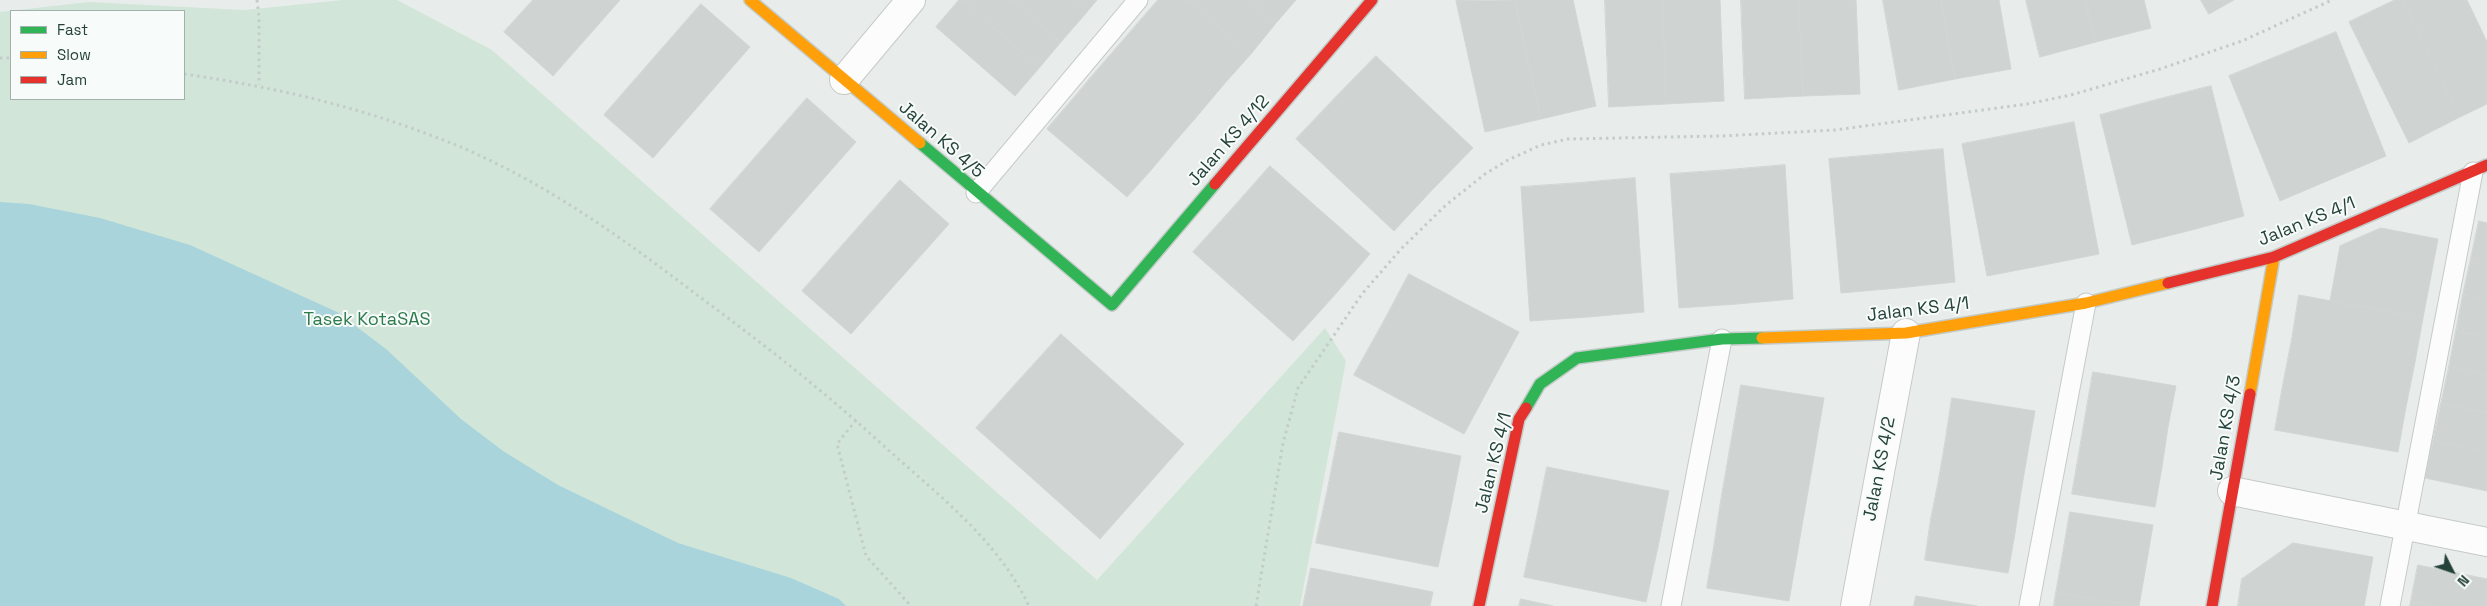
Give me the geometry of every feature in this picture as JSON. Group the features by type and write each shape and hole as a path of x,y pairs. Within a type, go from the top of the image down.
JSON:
{"street":[{"name":"Jalan KS 4/5","path":"750,0 976,193 1112,305"},
{"path":"844,80 911,0"},
{"name":"Jalan KS 4/12","path":"1112,305 1366,2"},
{"name":"Jalan KS 4/1","path":"1479,606 1519,419 1540,384 1577,358 1722,339 1906,333 2086,303 2274,257 2480,168"},
{"name":"Jalan KS 4/3","path":"2212,606 2274,257"},
{"name":"Jalan KS 4/2","path":"1855,606 1906,333"},
{"path":"2232,491 2487,542"}],"lane":[{"path":"976,193 1138,0"},
{"path":"2390,606 2480,168"},
{"path":"2029,606 2086,303"},
{"path":"1671,606 1722,339"}],"path":[{"path":"257,0 259,17 259,85"},
{"path":"1256,606 1283,443 1298,388 1362,294 1402,249 1446,205 1485,174 1508,160 1541,145 1568,139 1721,136 1835,130 2027,104 2071,95 2160,69 2242,41 2332,0"},
{"path":"185,74 259,85 331,102 440,139 546,190 670,274 789,364 856,420 966,521 990,546 1009,571 1029,606"},
{"path":"856,420 836,444 866,556 911,606"}],"green space":[{"name":"Tasek KotaSAS","path":"343,0 397,0 492,50 1097,580 1325,328 1346,361 1300,606 0,606 0,12 10,11 10,100 185,100 185,10 18,10 89,2 244,10"}],"water":[{"path":"0,202 29,204 100,218 190,245 337,312 386,349 461,419 503,451 558,485 678,543 791,578 839,599 846,606 0,606"}],"building":[{"path":"533,0 620,0 553,76 504,32"},
{"path":"959,0 1040,67 1015,96 936,27"},
{"path":"961,0 1012,0 1061,42 1040,67"},
{"path":"1012,0 1073,0 1087,12 1061,42"},
{"path":"1073,0 1097,0 1087,12"},
{"path":"1158,0 1188,0 1251,54 1225,83 1145,15"},
{"path":"1188,0 1249,0 1276,23 1251,54"},
{"path":"1249,0 1296,0 1276,23"},
{"path":"1515,0 1541,119 1485,132 1456,1"},
{"path":"1515,0 1573,0 1596,106 1541,119"},
{"path":"1605,0 1663,0 1666,104 1609,107"},
{"path":"1663,0 1720,0 1724,101 1666,104"},
{"path":"1741,0 1799,0 1803,96 1745,99"},
{"path":"1799,0 1856,0 1860,94 1803,96"},
{"path":"1883,0 1941,0 1955,79 1899,90"},
{"path":"1941,0 1999,0 2011,69 1955,79"},
{"path":"2026,0 2085,0 2096,42 2040,57"},
{"path":"2085,0 2144,0 2151,28 2096,42"},
{"path":"2201,0 2234,0 2209,14"},
{"path":"2395,0 2403,0 2460,117 2409,143 2349,22"},
{"path":"2403,0 2467,0 2487,42 2487,104 2460,117"},
{"path":"701,4 750,47 653,158 604,115"},
{"path":"1145,15 1225,83 1199,114 1119,45"},
{"path":"2336,32 2386,156 2334,178 2283,54"},
{"path":"1119,45 1199,114 1173,144 1093,75"},
{"path":"2283,54 2334,178 2280,201 2229,76"},
{"path":"1376,56 1473,148 1433,189 1336,97"},
{"path":"1093,75 1173,144 1152,169 1072,100"},
{"path":"2211,86 2244,216 2188,231 2156,100"},
{"path":"1336,97 1433,189 1394,231 1296,139"},
{"path":"807,98 856,142 759,252 710,209"},
{"path":"1072,100 1152,169 1127,197 1047,129"},
{"path":"2156,100 2188,231 2132,245 2100,115"},
{"path":"2074,122 2099,254 2044,265 2019,133"},
{"path":"2019,133 2044,265 1987,276 1962,144"},
{"path":"1943,149 1955,282 1898,288 1886,154"},
{"path":"1886,154 1898,288 1841,293 1829,159"},
{"path":"1785,165 1793,299 1737,304 1728,170"},
{"path":"1270,166 1370,254 1332,298 1232,209"},
{"path":"1728,170 1737,304 1679,308 1670,174"},
{"path":"1635,178 1644,312 1588,317 1579,183"},
{"path":"900,180 949,224 851,334 802,291"},
{"path":"1579,183 1588,317 1530,321 1521,187"},
{"path":"1232,209 1332,298 1293,341 1193,252"},
{"path":"2479,221 2487,223 2487,261 2471,258"},
{"path":"2381,228 2438,239 2423,318 2330,301 2340,246"},
{"path":"2471,258 2487,261 2487,300 2463,295"},
{"path":"1409,274 1519,332 1492,382 1383,323"},
{"path":"2299,295 2423,318 2415,362 2292,339"},
{"path":"2463,295 2487,300 2487,337 2456,331"},
{"path":"1383,323 1492,382 1464,434 1354,375"},
{"path":"2456,331 2487,337 2487,375 2449,367"},
{"path":"1061,334 1184,444 1100,539 976,428"},
{"path":"2292,339 2415,362 2406,407 2283,385"},
{"path":"2449,367 2487,375 2487,413 2441,404"},
{"path":"2093,372 2176,386 2168,427 2086,413"},
{"path":"1741,385 1824,398 1817,439 1734,426"},
{"path":"2283,385 2406,407 2398,452 2275,430"},
{"path":"1952,398 2035,411 2028,451 1946,438"},
{"path":"2441,404 2487,413 2487,452 2433,441"},
{"path":"2086,413 2168,427 2162,467 2079,454"},
{"path":"1734,426 1817,439 1810,480 1727,466"},
{"path":"1339,432 1461,456 1450,512 1328,488"},
{"path":"1946,438 2028,451 2021,492 1939,479"},
{"path":"2433,441 2487,452 2487,491 2425,478"},
{"path":"2079,454 2162,467 2155,507 2072,494"},
{"path":"1727,466 1810,480 1803,520 1720,507"},
{"path":"1547,467 1669,491 1658,547 1536,522"},
{"path":"1939,479 2021,492 2015,533 1931,519"},
{"path":"1328,488 1450,512 1438,567 1316,543"},
{"path":"1720,507 1803,520 1796,561 1714,547"},
{"path":"2070,512 2153,525 2146,566 2063,553"},
{"path":"1931,519 2015,533 2008,573 1925,560"},
{"path":"1536,522 1658,547 1646,602 1524,577"},
{"path":"2293,543 2373,557 2365,601 2242,579"},
{"path":"1714,547 1796,561 1789,601 1707,588"},
{"path":"2063,553 2146,566 2139,606 2056,593"},
{"path":"2418,565 2487,579 2487,606 2433,606 2411,601"},
{"path":"1311,568 1433,592 1430,606 1303,606"},
{"path":"2242,579 2365,601 2364,606 2238,606"},
{"path":"2056,593 2138,606 2054,606"},
{"path":"1916,596 1977,606 1914,606"},
{"path":"1521,599 1553,606 1519,606"},
{"path":"2411,601 2433,606 2410,606"}],"traffic: fast":[{"path":"920,143 1112,305 1215,184"},
{"path":"1526,408 1540,384 1577,358 1722,339 1762,338"}],"traffic: slow":[{"path":"750,0 920,143"},
{"path":"2250,394 2274,257"},
{"path":"1762,338 1906,333 2086,303 2168,283"}],"traffic: jam":[{"path":"1215,184 1372,0"},
{"path":"2168,283 2274,257 2487,165"},
{"path":"2212,606 2250,394"},
{"path":"1479,606 1519,419 1526,408"}]}
